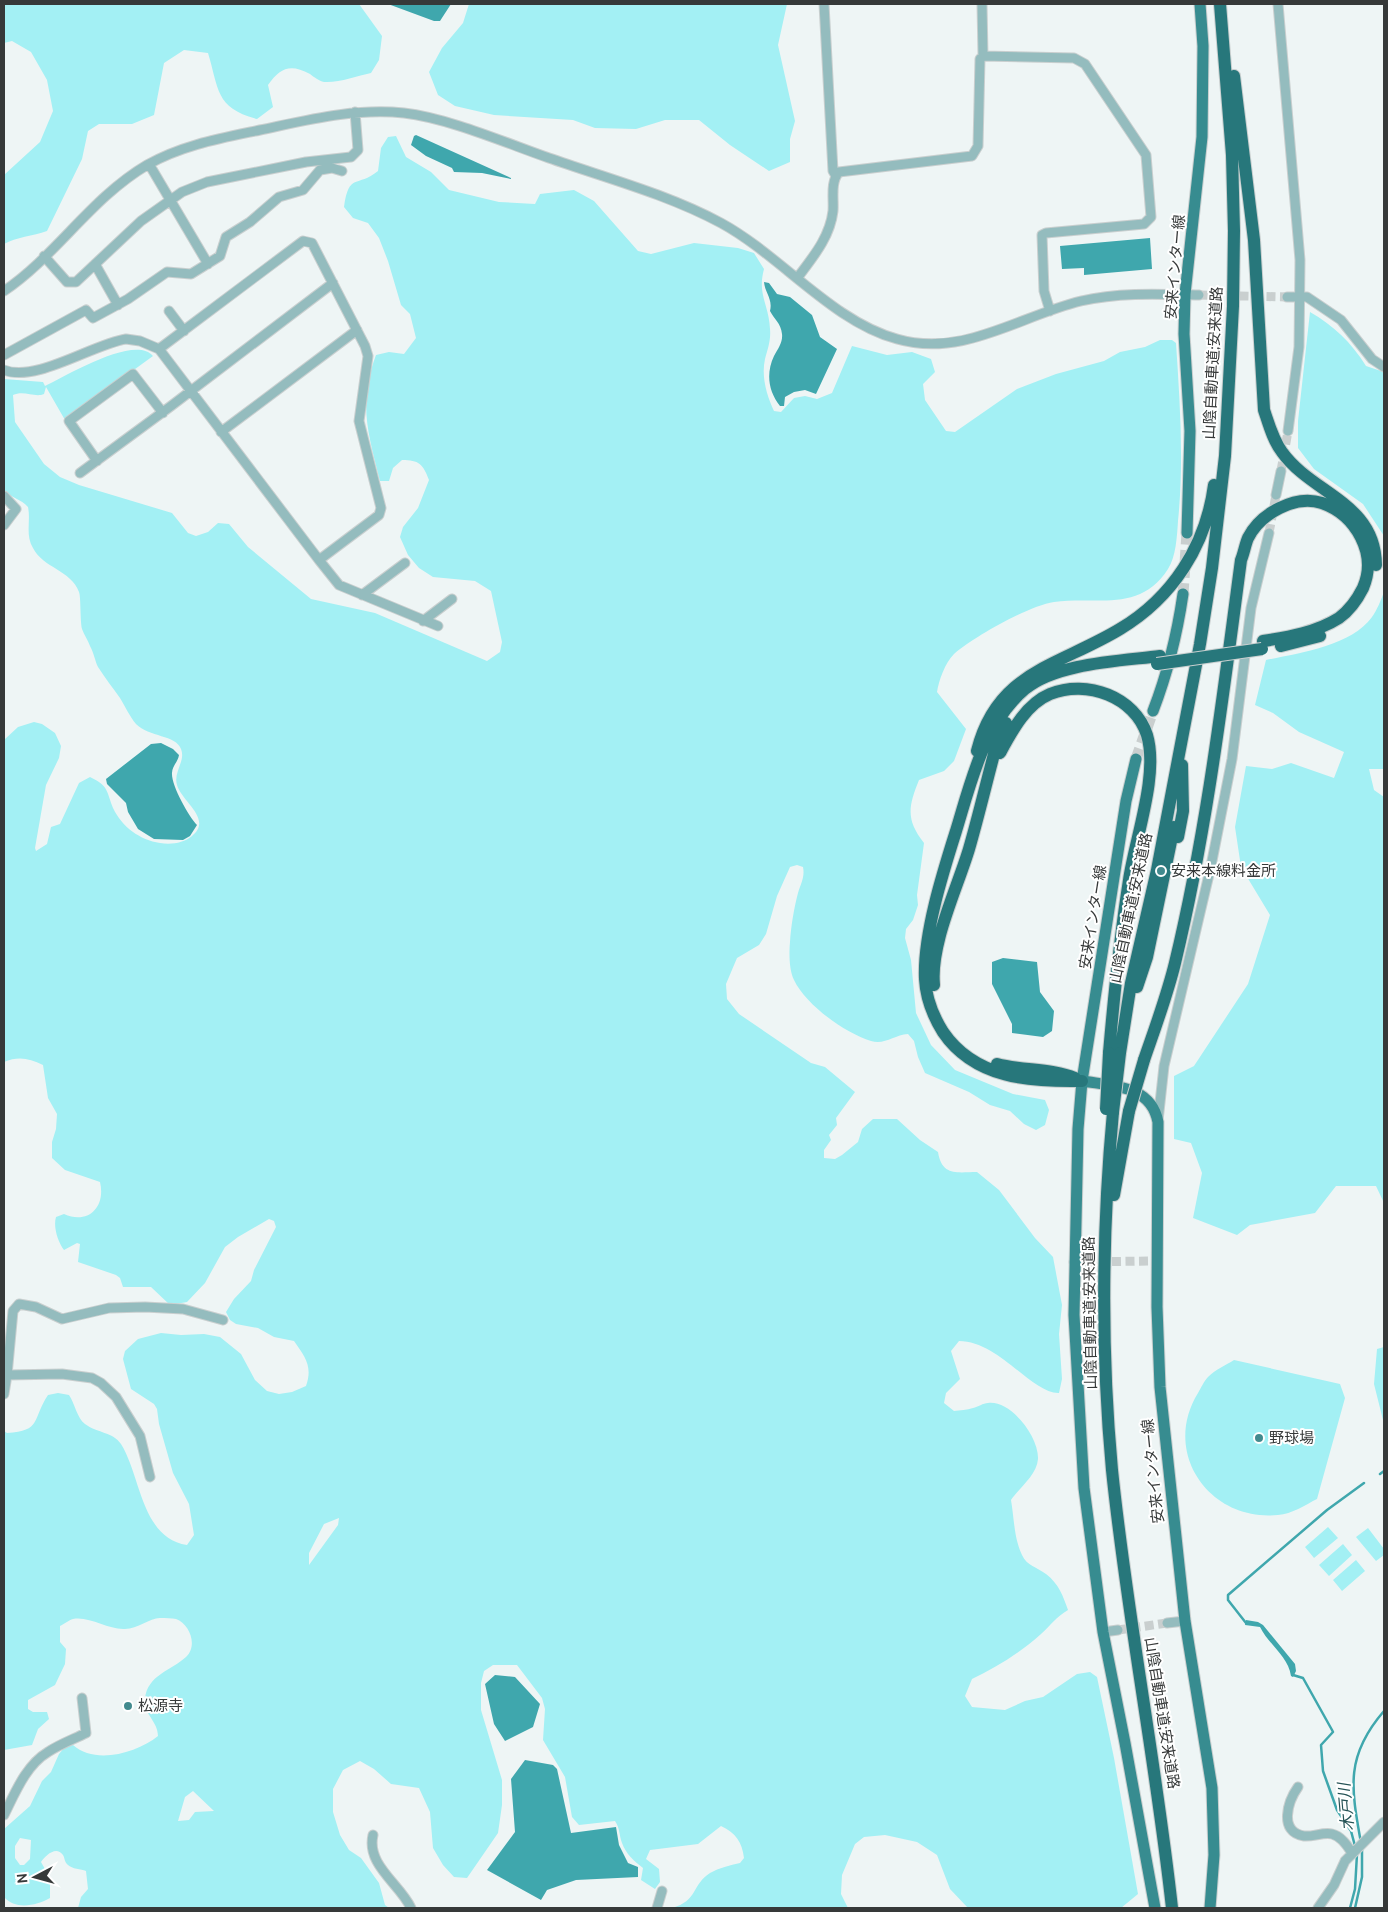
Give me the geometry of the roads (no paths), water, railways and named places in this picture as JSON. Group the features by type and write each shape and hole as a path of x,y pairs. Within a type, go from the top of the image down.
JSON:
{"highway":[{"name":"山陰自動車道;安来道路","path":"1180,756 1212,568 1225,456 1233,315 1234,231 1232,154 1220,4"},
{"path":"964,807 990,735 1004,711 1026,689 1048,676 1073,669 1300,642 1341,626 1368,599 1376,578 1374,543 1364,522 1348,507 1299,471 1282,453 1272,436 1264,410 1254,240 1246,164 1224,4"},
{"path":"1082,1081 1017,1078 989,1070 968,1058 951,1043 937,1022 927,997 925,977 928,949 940,890 964,807 982,731 996,704 1020,681 1042,668 1120,630 1147,611 1168,590 1194,551 1204,529 1212,501 1215,474 1225,456"},
{"path":"1117,1112 1144,1060 1175,964 1208,802 1241,560 1248,538 1262,519 1280,507 1301,502 1320,503 1344,515 1360,534 1368,558 1367,579 1357,601 1340,617 1316,629 1263,645"},
{"path":"1082,1081 1062,1072 1012,1068 993,1063 972,1052 955,1036 943,1018 935,995 934,978 937,955 953,893 968,851 1000,732 1013,712 1031,694 1050,684 1077,676 1158,660"},
{"path":"980,807 997,759 1009,735 1020,719 1051,694 1081,688 1102,692 1123,702 1138,718 1147,735 1150,758 1148,786 1129,880 1118,1053 1117,1112"},
{"path":"1136,979 1156,951 1172,873 1183,811 1180,756"},
{"path":"1136,979 1133,952 1163,806 1180,756"},
{"name":"山陰自動車道;安来道路","path":"1118,1053 1136,979"},
{"name":"山陰自動車道;安来道路","path":"1117,1112 1110,1229 1110,1347 1120,1493 1166,1842 1172,1908"},
{"name":"山陰自動車道;安来道路","path":"1117,1112 1105,1243 1105,1357 1112,1469 1126,1579 1176,1908"}],"main road":[{"name":"安来インター線","path":"1187,533 1190,432 1184,334 1185,294 1202,136 1203,46 1200,4"},
{"path":"1153,711 1178,635 1183,594"},
{"name":"安来インター線","path":"1136,759 1126,801 1082,1081 1078,1129 1078,1406 1084,1488 1103,1632 1125,1742 1154,1908"},
{"name":"安来インター線","path":"1082,1081 1129,1089 1142,1094 1154,1108 1158,1122 1153,1261 1160,1387 1168,1483 1185,1621 1212,1788 1214,1855 1210,1908"}],"street":[{"path":"824,4 833,171 836,176"},
{"path":"798,277 820,248 828,229 833,214 834,181 836,176 846,172 972,156 978,146 980,59 983,56 982,4"},
{"path":"1278,4 1300,260 1299,348 1288,431"},
{"path":"983,56 1080,60 1146,155 1151,217 1149,221 1144,224 1046,233 1042,235 1044,291 1050,311"},
{"path":"4,291 44,256 122,181 149,164 190,146 323,116 354,112 406,114 435,120 648,192 723,224 798,277 858,323 885,335 918,343 954,343 980,337 1050,311 1105,297 1199,294"},
{"path":"44,256 67,282 76,282 141,221 182,192 207,182 306,162 351,156 358,150 354,112"},
{"path":"149,164 208,264"},
{"path":"4,355 86,310 93,318 118,305 167,272 191,274 220,256 226,237 250,222 272,201 303,190 320,170 332,168 342,171"},
{"path":"159,349 302,241 312,243 366,346 368,356 359,420 380,508 380,515 319,560"},
{"path":"95,264 118,305"},
{"path":"80,473 163,413 333,283"},
{"path":"1287,297 1307,297 1341,320 1372,358 1384,366"},
{"path":"169,311 184,330"},
{"path":"221,432 357,330"},
{"path":"4,370 16,372 36,370 126,339 140,341 159,349 339,585 438,626"},
{"path":"97,461 69,421 133,374 163,413"},
{"path":"1276,495 1281,472"},
{"path":"4,496 16,509 4,525"},
{"path":"1158,1122 1164,1066 1212,866 1232,759 1251,608 1269,533"},
{"path":"362,595 405,564"},
{"path":"423,621 452,599"},
{"path":"4,1394 13,1311 19,1304 36,1307 62,1319 110,1308 145,1307 182,1309 223,1320"},
{"path":"7,1375 62,1374 84,1376 101,1383 116,1397 140,1436 150,1477"},
{"path":"1167,1623 1185,1621"},
{"path":"1103,1632 1118,1630"},
{"path":"4,1815 25,1775 33,1764 46,1752 86,1733 82,1698"},
{"path":"1298,1787 1288,1803 1287,1818 1292,1828 1302,1836 1334,1835 1353,1851"},
{"path":"1318,1908 1353,1851 1384,1822"},
{"path":"373,1835 372,1843 375,1859 404,1895 411,1908"},
{"path":"657,1908 662,1891"}],"waterway":[{"path":"1380,1474 1384,1471"},
{"path":"1246,1623 1228,1600 1228,1595 1327,1510 1364,1483"},
{"path":"1293,1675 1303,1678 1333,1732 1321,1745 1323,1771 1337,1810 1351,1831 1355,1846"},
{"name":"木戸川","path":"1361,1843 1355,1805 1354,1773 1363,1743 1371,1727 1384,1711"},
{"name":"木戸川","path":"1355,1908 1362,1877 1362,1848"},
{"path":"1350,1908 1355,1889 1357,1854"}],"tunnel":[{"path":"1199,295 1287,297"},
{"path":"1281,471 1288,431"},
{"path":"1269,533 1276,495"},
{"path":"1183,594 1187,533"},
{"path":"1136,759 1153,711"},
{"path":"1085,1262 1148,1261"},
{"path":"1118,1630 1167,1623"}],"place":[{"name":"安来本線料金所","path":"1161,871"},
{"name":"野球場","path":"1259,1438"},
{"name":"松源寺","path":"128,1706"}]}
